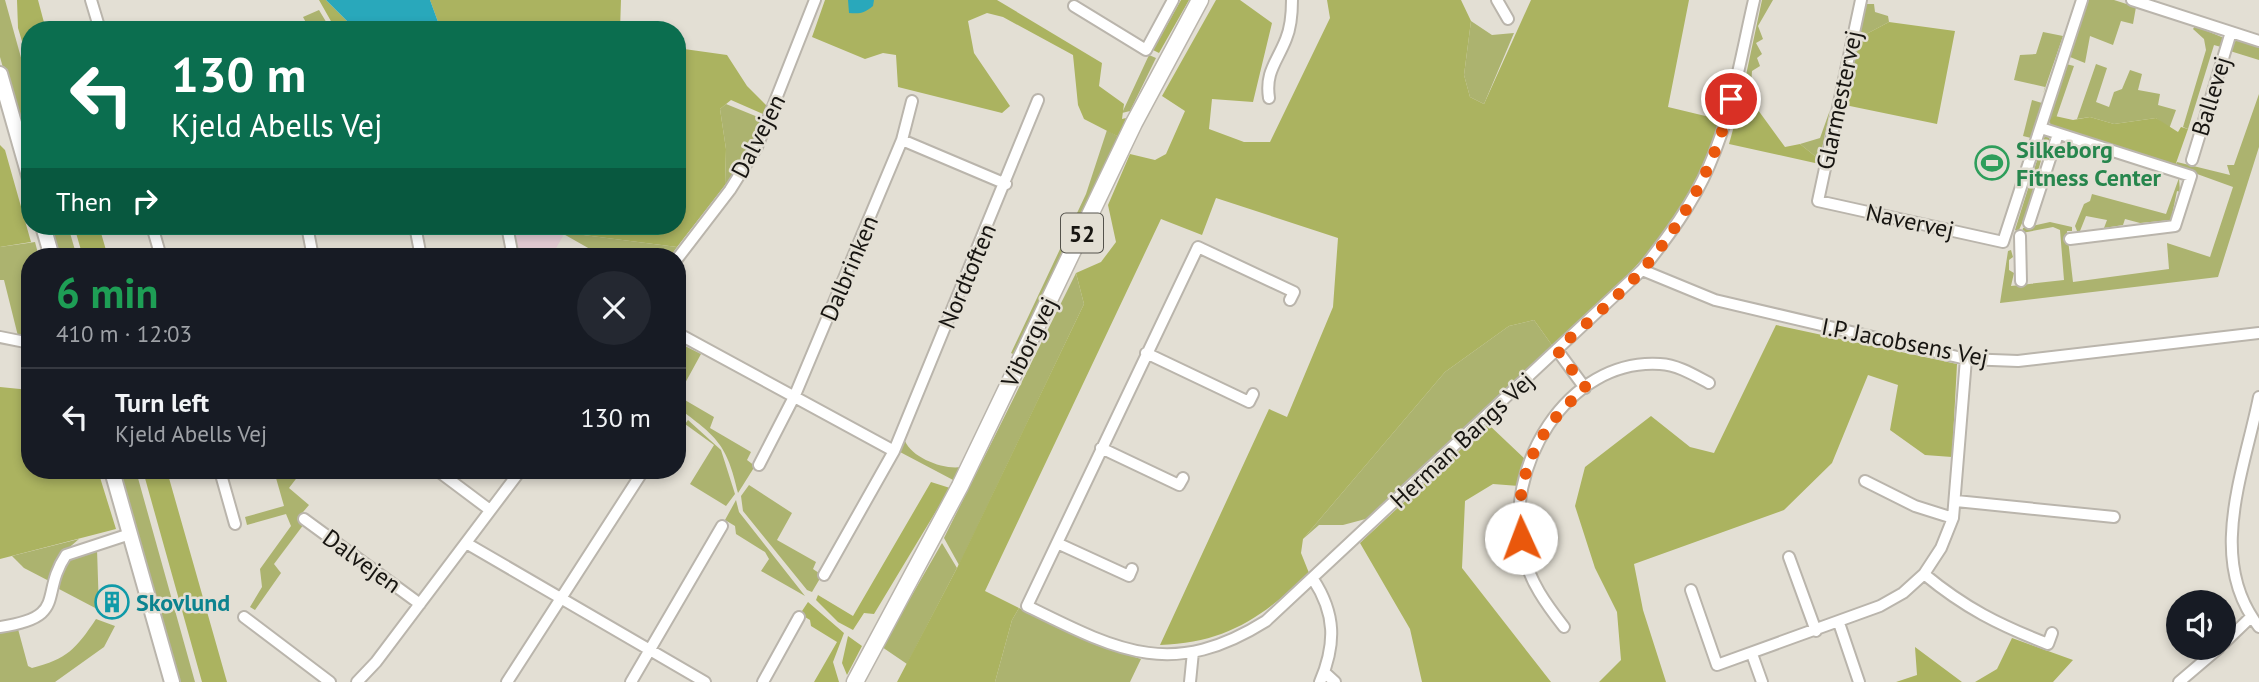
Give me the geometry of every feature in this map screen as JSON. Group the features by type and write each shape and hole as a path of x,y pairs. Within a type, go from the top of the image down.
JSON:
{"main road":[{"name":"Viborgvej","path":"855,682 960,486 1139,113 1200,0"}],"street":[{"path":"91,0 97,21"},
{"name":"Dalvejen","path":"685,248 730,190 757,147 816,0"},
{"path":"1074,6 1146,50 1172,0"},
{"path":"1269,98 1266,82 1269,68 1286,40 1292,0"},
{"path":"1497,0 1507,19"},
{"name":"Herman Bangs Vej","path":"1290,300 1294,292 1198,247 1027,606 1115,647 1142,653 1193,652 1240,637 1266,621 1642,270 1679,218 1709,166 1727,116 1754,0"},
{"name":"Glarmestervej","path":"1818,201 1861,0"},
{"path":"2003,242 2082,0"},
{"name":"Ballevej","path":"2132,0 2259,41"},
{"name":"Ballevej","path":"2192,160 2231,32"},
{"path":"0,74 21,148"},
{"name":"Nordtoften","path":"824,575 894,451 1006,184 1038,100"},
{"name":"Dalbrinken","path":"760,466 795,395 902,141 912,101"},
{"path":"2041,128 2191,176 2175,226 2070,239"},
{"path":"2029,223 2058,134"},
{"path":"902,141 1006,184"},
{"name":"Navervej","path":"1818,201 2003,242 2018,248"},
{"path":"2020,236 2018,248 2021,281"},
{"name":"I.P. Jacobsens Vej","path":"1642,270 1715,300 1966,359 2018,361 2259,333"},
{"path":"0,337 21,341"},
{"path":"686,338 894,451"},
{"path":"1557,350 1586,388"},
{"path":"1146,353 1249,402 1253,394"},
{"path":"1691,590 1717,665 1839,623 1903,593 1924,574 1941,548 1953,518 1966,359"},
{"path":"1564,627 1544,602 1531,577 1523,552 1520,497 1535,447 1566,404 1586,388 1623,368 1644,364 1676,367 1709,383"},
{"path":"2259,397 2255,440 2230,548 2234,579 2251,617 2259,627"},
{"path":"1101,448 1179,485 1183,478"},
{"path":"114,479 172,682"},
{"path":"222,479 235,524"},
{"path":"449,479 490,510"},
{"name":"Dalvejen","path":"358,682 514,479"},
{"path":"508,682 638,479"},
{"path":"1865,481 1914,506 1953,518"},
{"path":"1956,501 2114,517"},
{"name":"Dalvejen","path":"304,519 420,604"},
{"path":"631,682 722,526"},
{"path":"0,627 27,621 45,610 51,603 60,563 66,555 74,550 130,534"},
{"path":"467,543 705,682"},
{"path":"1057,543 1129,576 1132,569"},
{"path":"1789,557 1816,631"},
{"path":"1924,574 1957,601 1996,624 2048,644 2052,633"},
{"path":"1313,579 1323,595 1334,634 1322,677 1335,682"},
{"path":"244,617 330,682"},
{"path":"763,682 799,617"},
{"path":"2236,631 2251,617"},
{"path":"1839,623 1859,682"},
{"path":"1190,682 1193,652"},
{"path":"1752,654 1762,682"},
{"path":"2179,682 2205,660"}],"shaded area":[{"path":"516,235 563,236 556,248 518,248"}],"green space":[{"path":"0,0 5,0 21,58 21,132 0,57"},
{"path":"17,0 38,0 44,21 21,21 21,38"},
{"path":"319,0 326,0 347,21 331,21"},
{"path":"430,0 621,0 620,21 438,21"},
{"path":"825,0 997,0 1102,63 1099,86 1124,104 1122,119 1126,118 1119,137 1084,119 1078,105 1073,55 1003,17 987,13 968,21 974,53 1010,106 1002,113 898,87 896,55 883,53 865,59 812,37"},
{"path":"1181,0 1189,0 1159,53 1153,50"},
{"path":"1216,0 1240,0 1272,23 1253,102 1212,99 1209,129 1244,142 1270,142 1330,18 1327,0 1461,0 1471,21 1464,75 1470,97 1484,104 1531,0 1689,0 1668,107 1722,120 1691,190 1654,245 1609,295 1554,348 1534,320 1509,326 1445,372 1303,539 1301,553 1309,573 1276,603 1242,625 1205,639 1160,645 1269,409 1287,417 1333,307 1338,238 1216,198 1202,235 1161,219 985,591 1019,608 1012,620 995,682 897,682 957,568 1084,304 1076,273 1101,262 1116,242 1108,205 1130,154 1155,160 1166,154 1185,111 1162,96"},
{"path":"1762,0 1773,0 1758,26 1763,39 1756,43 1762,54 1757,58 1760,66 1752,71 1750,99 1739,108"},
{"path":"2088,0 2114,0 2136,7 2133,24 2121,21 2113,45 2090,36 2085,63 2070,57 2069,52"},
{"path":"1865,4 1874,4 1875,12 1888,16 1889,22 1857,39"},
{"path":"319,10 326,21 305,21 303,17"},
{"path":"1471,21 1492,35 1514,33 1484,104 1470,97 1464,75"},
{"path":"1889,22 1955,31 1937,124 1845,105 1857,39"},
{"path":"2195,26 2224,38 2221,47 2214,45 2188,129 2183,127 2206,50 2204,39 2193,29"},
{"path":"2043,32 2063,36 2043,94 2045,87 2014,80 2020,55 2036,54"},
{"path":"2236,40 2259,47 2259,60 2230,51"},
{"path":"686,49 727,55 747,86 769,108 763,114 731,100 720,109 726,149 725,185 677,247 583,235 686,235"},
{"path":"1149,55 1156,58 1130,111 1122,113"},
{"path":"2066,64 2074,66 2053,127 2048,121"},
{"path":"2096,64 2107,68 2096,102 2109,107 2114,92 2122,89 2130,70 2142,74 2138,90 2160,94 2158,105 2176,110 2169,129 2156,118 2114,124 2090,117 2077,119"},
{"path":"2259,94 2259,147 2218,277 2000,303 2008,251 2011,250 2013,257 2009,260 2009,270 2014,273 2011,286 2064,280 2060,230 2053,227 2022,233 2023,228 2050,222 2072,227 2072,231 2067,231 2073,282 2169,269 2167,243 2210,257 2233,187 2175,166 2177,162 2230,175 2227,165 2234,165"},
{"path":"1750,99 1785,147 1800,144 1815,156 1815,163 1729,144 1739,108"},
{"path":"2032,100 2042,103 2031,138 2023,136"},
{"path":"726,104 765,120 738,169 725,185 726,149 720,109"},
{"path":"1830,110 1819,163 1815,163 1815,156 1800,144 1820,138"},
{"path":"2055,116 2073,120 2090,117 2114,124 2156,118 2178,132 2181,127 2188,129 2175,166 2053,127 2050,120"},
{"path":"1107,130 1119,137 1015,355 1011,353 1086,194"},
{"path":"2045,135 2050,139 2018,232 2015,230"},
{"path":"0,145 5,150 21,207 21,235 29,235 31,242 0,247"},
{"path":"2179,178 2180,192 2177,191 2171,220 2140,223 2125,219 2123,225 2104,228 2107,220 2086,216 2080,231 2077,231 2075,226 2084,204 2090,201 2092,194 2166,214"},
{"path":"50,235 71,235 74,248 53,248"},
{"path":"77,235 102,235 105,248 80,248"},
{"path":"565,235 677,247 676,248 588,248"},
{"path":"35,242 37,248 21,248 21,336 18,336 4,280 0,280 0,247"},
{"path":"1076,273 1084,304 959,565 944,538"},
{"path":"1534,320 1554,348 1373,517 1343,525 1319,525 1303,539 1445,372 1509,326"},
{"path":"1776,325 1957,364 1952,457 1925,455 1890,430 1898,385 1868,375 1832,463 1784,510 1634,564 1643,610 1666,682 1599,682 1621,660 1617,612 1595,568 1575,506 1585,467 1651,416 1690,447 1714,453"},
{"path":"686,346 701,354 686,381"},
{"path":"0,387 21,389 21,479 100,479 116,529 0,559"},
{"path":"686,401 714,417 710,428 751,452 747,460 755,466 738,493 724,452 702,426 686,414"},
{"path":"688,420 721,450 735,494 726,506 690,484 714,445 686,423"},
{"path":"1488,424 1526,460 1519,486 1493,484 1465,501 1462,568 1551,682 1422,682 1410,629 1360,543"},
{"path":"905,441 914,453 929,461 946,467 961,467 955,481 900,452"},
{"path":"122,479 138,479 195,682 176,682"},
{"path":"145,479 169,479 227,682 202,682"},
{"path":"276,479 296,479 289,488 309,505 298,518 304,524 274,564 281,573 255,610 250,607 262,587 260,569 291,526 286,514 247,525 245,517 284,506"},
{"path":"931,482 950,488 874,614 864,613 853,630 838,622 816,600 818,595 853,616"},
{"path":"749,485 792,513 777,540 816,562 813,569 822,575 812,592 807,590 743,511 741,496"},
{"path":"736,500 739,512 805,596 761,571 769,559 765,552 736,534 735,526 725,520"},
{"path":"79,539 57,558 51,582 24,568 12,556"},
{"path":"942,543 957,568 907,664 882,647"},
{"path":"97,549 99,610 59,589 66,565 80,555"},
{"path":"808,602 844,633 833,662 839,682 814,682 837,642 811,626 810,620 800,614"},
{"path":"1019,608 1096,645 1141,659 1130,682 995,682 1012,620"},
{"path":"96,619 115,626 104,647 55,682 0,682 0,633 18,629 28,666 32,668 54,661 70,651"},
{"path":"848,636 862,646 847,675 842,663"},
{"path":"2012,638 2073,660 2053,682 1975,682 1997,669"},
{"path":"1915,647 1962,682 1896,682 1917,675"}],"water":[{"path":"326,0 430,0 438,21 347,21"},
{"path":"848,0 874,0 873,6 865,12 849,13"}],"place":[{"name":"Silkeborg Fitness Center","path":"1992,163"},
{"name":"Skovlund","path":"112,602"}],"route":[{"path":"1521,538 1520,497 1525,472 1535,447 1566,404 1586,388 1557,350 1642,270 1661,245 1709,166 1731,99"}]}
